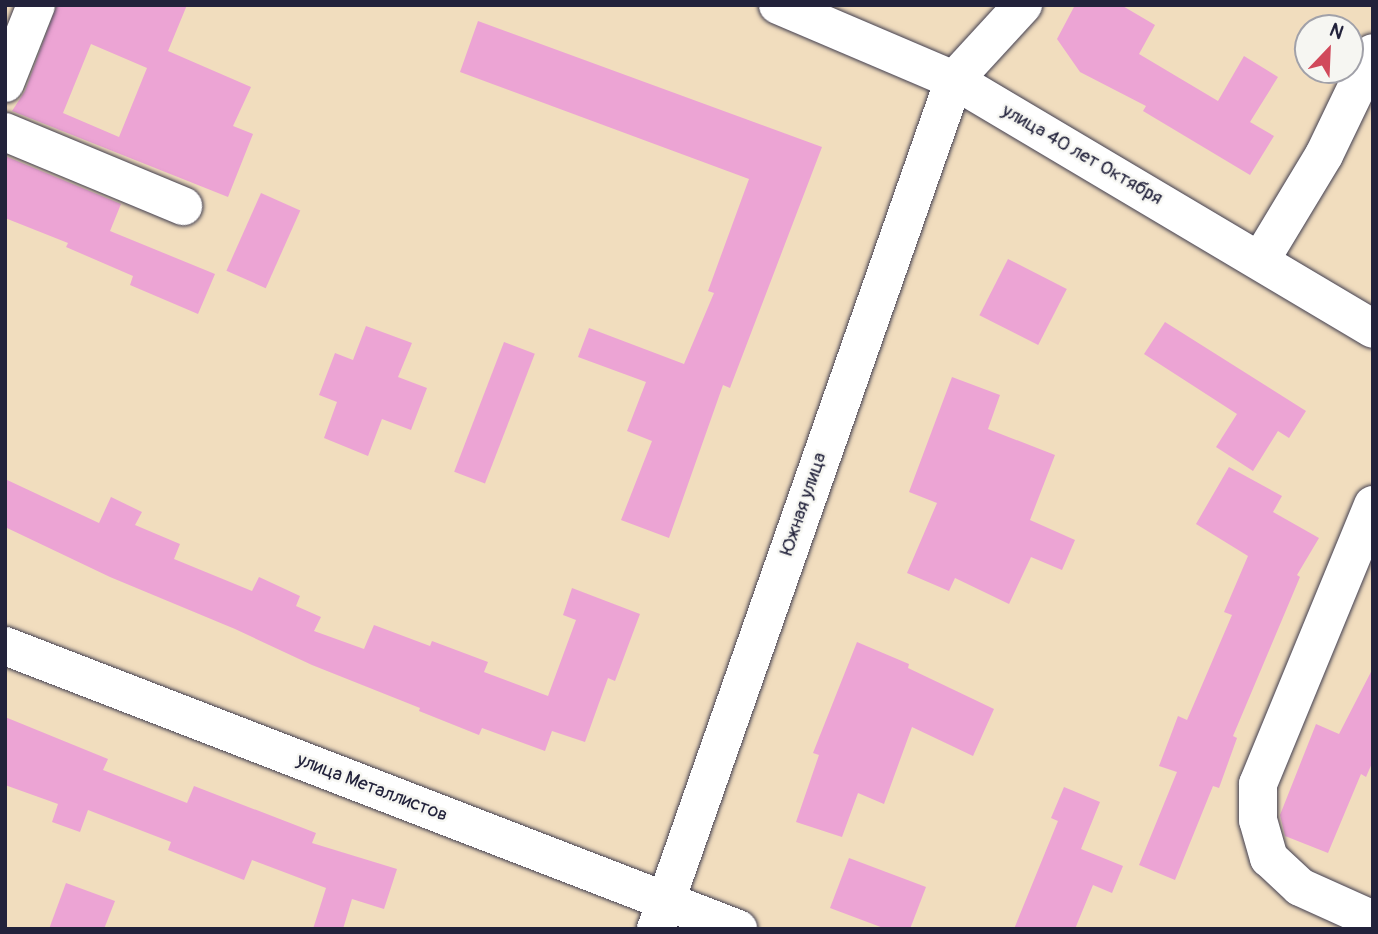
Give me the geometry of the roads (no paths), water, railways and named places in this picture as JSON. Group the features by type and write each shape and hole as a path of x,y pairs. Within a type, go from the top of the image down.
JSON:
{"street":[{"path":"5,83 36,5"},
{"name":"улица 40 лет Октября","path":"778,5 954,80 1373,329"},
{"path":"954,80 1023,5"},
{"path":"1261,261 1324,155 1373,53"},
{"name":"Южная улица","path":"660,915 954,80"},
{"path":"5,132 183,206"},
{"path":"1373,505 1258,784 1258,820 1269,859 1300,887 1373,920"},
{"name":"улица Металлистов","path":"5,646 660,915 738,929"}]}
